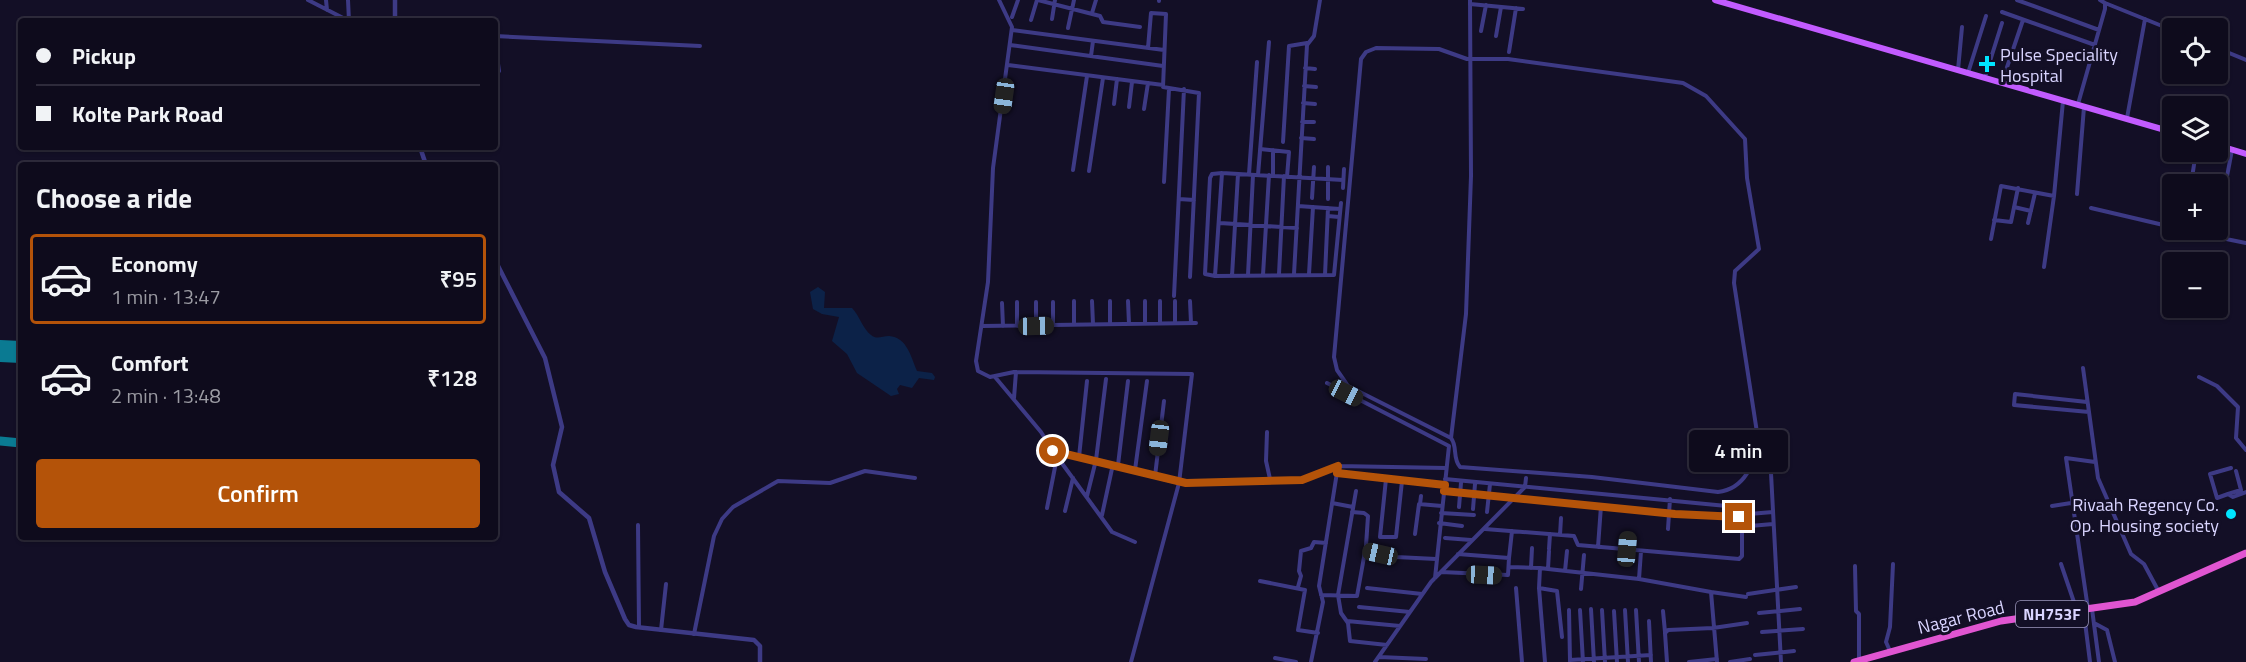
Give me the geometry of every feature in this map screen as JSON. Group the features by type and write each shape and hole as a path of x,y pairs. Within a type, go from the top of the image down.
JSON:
{"highway":[{"name":"Nagar Road","path":"1859,661 1884,660 2002,626 2122,605 2159,592 2246,553"},
{"name":"Nagar Road","path":"1859,661 2001,621 2087,611 2123,610 2147,603 2246,558"}],"main road":[{"path":"1715,0 2162,129"},
{"path":"2228,149 2246,154"}],"street":[{"path":"308,0 345,18"},
{"path":"326,0 327,10"},
{"path":"348,0 350,18"},
{"path":"395,0 395,18"},
{"path":"1000,0 1010,20 1012,30 993,168 988,282 977,368 985,376 995,377 1016,372 1192,374 1179,483 1131,662"},
{"path":"1012,17 1018,0"},
{"path":"1031,20 1038,0 1054,2 1101,16 1103,22 1140,27"},
{"path":"1068,28 1074,0"},
{"path":"1092,14 1096,0"},
{"path":"1283,142 1289,46 1307,42 1314,36 1320,0"},
{"path":"2017,0 2099,30"},
{"path":"2077,194 2081,105 2099,30 2102,1 2162,26"},
{"path":"1052,19 1054,2"},
{"path":"1451,438 1466,314 1471,176 1470,2 1523,9"},
{"path":"1481,31 1486,5"},
{"path":"1496,36 1501,7"},
{"path":"1509,52 1516,8"},
{"path":"1148,48 1151,15 1153,12 1166,15 1163,85"},
{"path":"2002,12 2095,45"},
{"path":"1968,73 1986,16"},
{"path":"2127,118 2145,19"},
{"path":"2001,83 2023,20"},
{"path":"1985,78 2002,24"},
{"path":"1958,70 1962,27"},
{"path":"1012,30 1164,50"},
{"path":"498,36 700,46"},
{"path":"1091,56 1093,41"},
{"path":"1253,175 1260,149 1269,42"},
{"path":"1294,274 1307,42"},
{"path":"1010,45 1163,66"},
{"path":"1376,48 1439,49 1470,60 1508,59 1683,83 1706,96 1743,135 1746,146 1747,178 1760,244 1756,254 1735,271 1734,283 1758,439 1749,472 1732,488 1718,492 1592,477 1465,468 1455,460 1455,444 1451,438 1348,386 1337,370 1334,357 1361,58 1366,52 1376,48"},
{"path":"2228,53 2246,60"},
{"path":"1248,275 1257,62"},
{"path":"498,64 499,71"},
{"path":"1008,65 1163,85 1169,89 1199,93 1190,277"},
{"path":"1305,68 1315,69"},
{"path":"1073,170 1087,75"},
{"path":"1089,171 1103,78"},
{"path":"1114,104 1117,80"},
{"path":"1129,107 1132,81"},
{"path":"1144,109 1148,84"},
{"path":"1304,86 1316,87"},
{"path":"1164,182 1169,89"},
{"path":"1175,323 1174,298 1184,90"},
{"path":"2044,267 2054,196 2063,100"},
{"path":"1303,104 1316,104"},
{"path":"1302,122 1314,122"},
{"path":"1301,138 1314,139"},
{"path":"1260,149 1289,152 1281,227 1279,274"},
{"path":"1263,275 1273,150"},
{"path":"2227,174 2232,150"},
{"path":"1312,198 1314,167"},
{"path":"1328,167 1328,199"},
{"path":"1343,188 1344,169"},
{"path":"1215,276 1222,173"},
{"path":"1341,202 1335,274 1215,276 1205,274 1212,174 1343,180"},
{"path":"1232,276 1238,174"},
{"path":"1991,239 2001,186 2054,196"},
{"path":"1994,220 2010,223 2018,188"},
{"path":"2028,222 2035,193"},
{"path":"1179,199 1194,200"},
{"path":"1298,206 1340,208"},
{"path":"1309,274 1313,207"},
{"path":"2014,207 2031,211"},
{"path":"1324,275 1328,208"},
{"path":"2091,208 2162,225"},
{"path":"1328,216 1339,217"},
{"path":"1220,223 1297,228"},
{"path":"2228,240 2246,243"},
{"path":"498,266 545,358 562,427 553,465 556,484 563,498 589,519 605,572 629,626 754,640 760,646 760,662"},
{"path":"1092,301 1093,325"},
{"path":"1110,301 1110,324"},
{"path":"1128,301 1129,324"},
{"path":"1160,301 1160,324"},
{"path":"1190,301 1191,323"},
{"path":"1017,302 1017,326"},
{"path":"1036,302 1036,326"},
{"path":"1053,302 1053,325"},
{"path":"1074,302 1074,325"},
{"path":"1145,302 1145,324"},
{"path":"1002,303 1003,326"},
{"path":"982,326 1196,323"},
{"path":"2083,368 2098,478 2113,518 2131,554 2144,564 2159,592"},
{"path":"1014,398 1016,372"},
{"path":"995,377 1014,398 1115,535 1135,542"},
{"path":"2199,377 2217,386 2238,407 2236,438 2246,450"},
{"path":"1087,496 1095,460 1107,379"},
{"path":"1078,457 1087,381"},
{"path":"1102,515 1115,465 1128,381"},
{"path":"1135,470 1147,381"},
{"path":"1327,383 1448,443 1435,578"},
{"path":"2087,402 2015,394 2014,405 2089,412"},
{"path":"2054,409 2055,398"},
{"path":"2080,411 2081,400"},
{"path":"1155,476 1164,401"},
{"path":"1267,432 1266,461 1270,479"},
{"path":"1053,451 1179,483 1302,480 1338,466 1446,468"},
{"path":"1047,508 1057,456"},
{"path":"2090,662 2087,611 2070,503 2066,458 2096,462"},
{"path":"1311,662 1323,602 1319,586 1338,466"},
{"path":"2231,468 2210,474 2217,498 2241,490 2236,471"},
{"path":"694,634 714,536 722,519 733,507 778,481 830,483 865,471 915,477"},
{"path":"1337,473 1445,485"},
{"path":"1771,473 1781,662"},
{"path":"1065,510 1073,477"},
{"path":"1375,662 1435,578 1526,487 1526,478"},
{"path":"1386,479 1380,537 1396,537 1402,481"},
{"path":"1445,479 1739,507 1742,558 1578,545 1574,536 1485,529"},
{"path":"1460,507 1461,483"},
{"path":"1473,509 1475,484"},
{"path":"1487,512 1490,484"},
{"path":"1504,496 1505,485"},
{"path":"1356,490 1338,595 1341,613 1347,621 1350,641 1387,645"},
{"path":"1444,491 1741,518"},
{"path":"2228,494 2231,498 2246,492"},
{"path":"1415,534 1417,507 1421,496"},
{"path":"1668,529 1670,499"},
{"path":"1321,596 1357,596 1365,550 1367,514 1332,503"},
{"path":"2052,506 2070,503"},
{"path":"1420,504 1442,506"},
{"path":"1598,547 1601,506"},
{"path":"1773,512 1749,514 1750,526 1773,524"},
{"path":"1441,513 1474,515"},
{"path":"1560,535 1561,518"},
{"path":"1439,523 1462,526"},
{"path":"638,525 639,627"},
{"path":"1441,572 1506,576 1512,531"},
{"path":"1548,569 1550,534"},
{"path":"1627,549 1629,535"},
{"path":"1445,538 1472,540"},
{"path":"1298,587 1301,578 1301,551 1311,548 1315,542 1326,543"},
{"path":"1531,568 1532,548"},
{"path":"1365,550 1396,557 1436,559"},
{"path":"1639,579 1641,551"},
{"path":"1565,571 1567,552"},
{"path":"1458,554 1509,558"},
{"path":"1581,589 1584,555"},
{"path":"1890,651 1886,642 1890,627 1893,564"},
{"path":"2061,564 2075,598 2094,623 2099,662"},
{"path":"1855,566 1856,611 1859,614 1859,661"},
{"path":"1509,567 1540,568 1639,579 1747,595 1796,587"},
{"path":"1540,568 1539,588 1545,662"},
{"path":"1260,581 1298,587 1306,592 1298,631 1318,633"},
{"path":"660,630 666,584"},
{"path":"1367,588 1422,594"},
{"path":"1516,588 1521,662"},
{"path":"1539,588 1555,588 1557,591 1562,637"},
{"path":"1690,662 1717,660 1711,591"},
{"path":"1359,607 1410,612"},
{"path":"1569,609 1570,661 1617,660 1651,655"},
{"path":"1591,609 1594,660"},
{"path":"1759,613 1800,609"},
{"path":"1580,610 1583,661"},
{"path":"1602,610 1605,660"},
{"path":"1625,610 1628,659"},
{"path":"1636,610 1639,662"},
{"path":"1663,610 1667,662"},
{"path":"1614,611 1617,660"},
{"path":"1347,621 1400,626"},
{"path":"1649,621 1651,662"},
{"path":"1665,633 1670,629 1713,628 1747,623"},
{"path":"2094,623 2107,630 2115,662"},
{"path":"1762,632 1803,629"},
{"path":"1755,655 1794,651"},
{"path":"1379,657 1426,658"},
{"path":"1275,658 1296,662"},
{"path":"1730,662 1750,659"}],"water":[{"path":"818,287 825,292 824,308 852,308 873,336 877,338 889,336 900,340 907,349 917,371 932,373 934,380 919,378 912,388 900,385 897,389 899,394 891,396 857,373 847,354 832,341 839,317 822,314 813,309 810,292"}],"taxiway":[{"path":"0,441 18,443"}],"runway":[{"path":"0,351 18,352"}],"place":[{"name":"Pulse Speciality Hospital","path":"1987,64"},
{"name":"Rivaah Regency Co. Op. Housing society","path":"2231,514"}],"route":[{"path":"1053,451 1118,465 1179,483 1302,480 1338,466 1337,473 1445,485 1444,491 1675,514 1739,517"}]}
